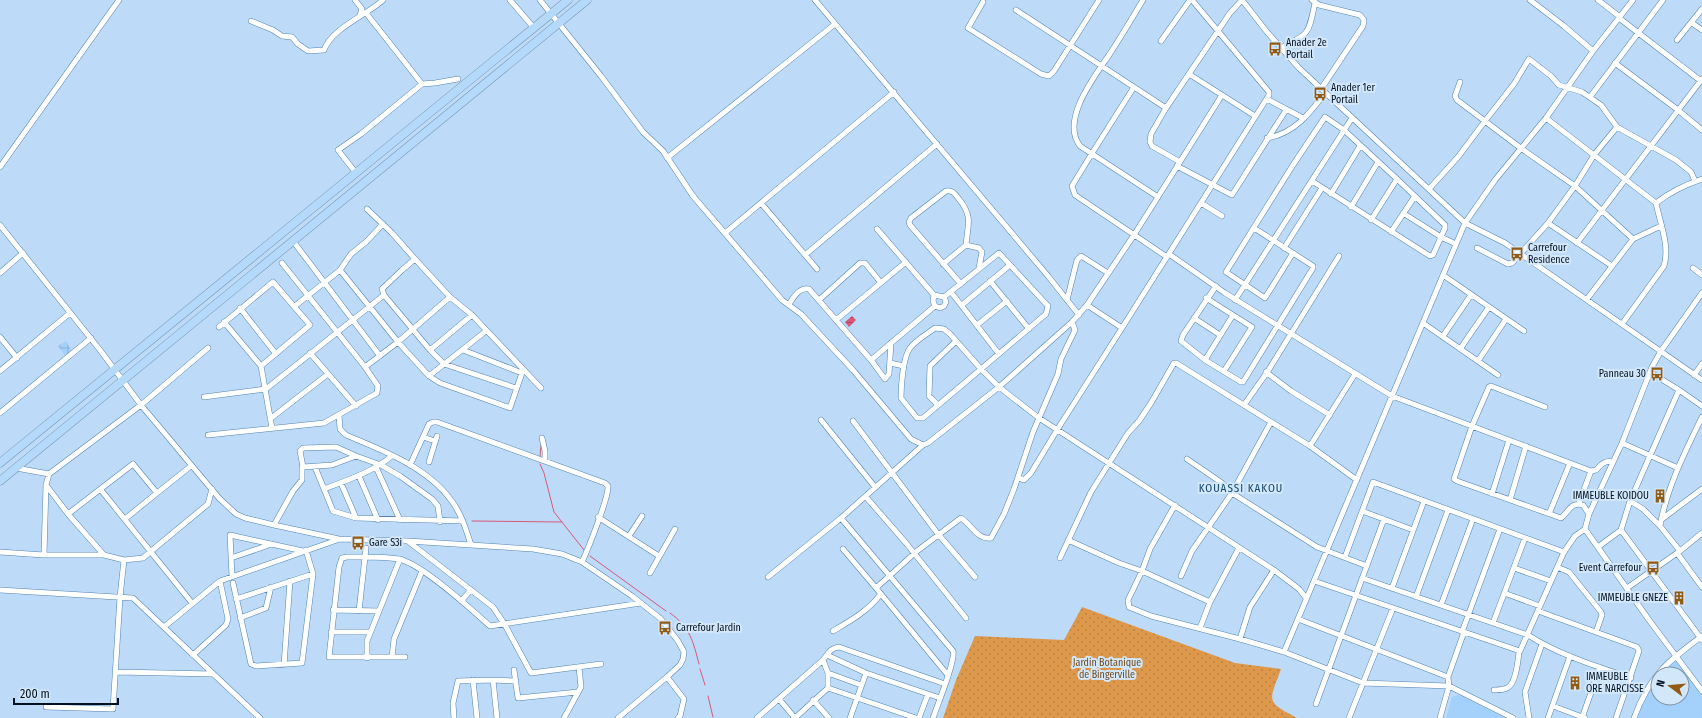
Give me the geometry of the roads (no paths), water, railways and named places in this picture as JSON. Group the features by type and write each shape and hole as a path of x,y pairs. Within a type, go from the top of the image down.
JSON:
{"highway":[{"path":"0,463 568,0"},
{"path":"0,481 587,0"}],"street":[{"path":"0,166 119,0"},
{"path":"355,0 362,9 360,15"},
{"path":"251,22 273,30 282,36 292,37 304,50 312,52 324,50 326,44 341,30 383,0"},
{"path":"510,0 534,28"},
{"path":"540,0 601,76 643,132 667,158 693,196 782,300 801,314 853,370 911,439 923,445"},
{"path":"815,0 894,92 1079,315"},
{"path":"984,2 968,28 1041,74 1049,76 1054,71 1099,0"},
{"path":"1143,0 1082,96 1078,107 1075,125 1076,141 1080,146 1093,153 1095,156 1158,197"},
{"path":"1018,478 1024,480 1031,473 1255,116 1268,99 1269,92 1219,31 1191,0 1161,41"},
{"path":"1286,110 1232,195 1212,186 1152,146 1150,142 1151,134 1166,108 1230,13 1242,0 1282,48 1323,91 1465,222 1494,236 1521,253 1702,380"},
{"path":"1530,0 1593,51"},
{"path":"1578,243 1650,145 1701,80 1638,33 1598,0"},
{"path":"1284,652 1465,222 1496,180 1546,118 1593,51 1633,0"},
{"path":"1590,97 1663,0"},
{"path":"1268,138 1287,133 1312,111 1362,26 1364,20 1360,15 1313,2 1309,30 1299,39 1282,48"},
{"path":"1678,40 1702,9"},
{"path":"1016,10 1166,108"},
{"path":"366,13 422,84"},
{"path":"1692,22 1702,30"},
{"path":"667,158 835,24"},
{"path":"1429,189 1458,157 1484,120 1514,84 1529,59 1551,76 1559,85 1582,92 1590,97 1600,105 1617,127 1676,160 1691,172 1695,181"},
{"path":"1615,63 1678,110 1702,130"},
{"path":"1189,74 1255,116"},
{"path":"356,173 338,150 361,134 422,84 458,79"},
{"path":"1460,82 1455,96 1457,100 1522,149 1575,186 1633,239"},
{"path":"1134,87 1072,186 1075,195 1134,235 1216,286 1235,300 1392,396 1591,471 1596,470 1602,463 1609,461 1613,462"},
{"path":"725,233 894,92"},
{"path":"768,577 842,518 923,445 928,443 999,387 1079,315 1134,235 1222,96"},
{"path":"1268,99 1303,118"},
{"path":"1293,254 1265,298 1226,271 1323,118 1328,117 1344,130 1445,225 1432,256 1371,220 1312,182"},
{"path":"1235,300 1352,118"},
{"path":"1546,118 1656,203 1667,253 1664,266 1622,324"},
{"path":"1477,248 1511,265 1548,223 1575,186 1594,155 1617,127"},
{"path":"805,254 937,144"},
{"path":"1331,194 1360,146"},
{"path":"1351,207 1378,162"},
{"path":"1371,220 1397,179"},
{"path":"1656,203 1670,192 1684,184 1702,179"},
{"path":"1284,248 1322,188"},
{"path":"943,264 966,245 969,217 967,209 954,192 946,190 911,218 909,222 910,225 943,264 961,284"},
{"path":"1391,232 1415,196"},
{"path":"1201,202 1222,216"},
{"path":"761,204 817,268"},
{"path":"367,209 383,224 450,297 472,315 541,388"},
{"path":"1403,213 1441,237 1456,244"},
{"path":"1548,223 1612,266"},
{"path":"295,306 340,270 351,254 366,242 383,224"},
{"path":"0,225 124,380 141,405 191,466 219,498 236,514 274,526 339,539 408,541 533,549 562,554 582,562 641,603 661,619 684,652 683,659 680,665 667,677 618,718"},
{"path":"1587,299 1633,239 1661,226"},
{"path":"1216,286 1206,298 1181,341 1205,360 1243,382 1313,271 1313,266 1254,228"},
{"path":"877,229 934,295 944,297 997,253 1001,254 1048,306 1046,314 981,370 923,418 916,418 902,401 901,395 904,366 910,348 935,328 947,331 981,370 999,387 1039,418 1274,570 1299,589 1306,598"},
{"path":"293,242 380,356"},
{"path":"966,245 980,248 982,252 979,268"},
{"path":"0,273 23,253"},
{"path":"1067,300 1077,260 1081,256 1108,273"},
{"path":"1244,405 1339,256"},
{"path":"415,259 382,289 384,295 430,350 444,364 516,388"},
{"path":"208,435 324,423 377,393 378,386 365,367 282,262"},
{"path":"836,320 906,262"},
{"path":"819,300 860,263 865,263 881,283"},
{"path":"962,305 1010,264"},
{"path":"1693,268 1702,275"},
{"path":"340,270 398,342 429,376 440,383 510,408 522,373 463,350"},
{"path":"1443,275 1524,331"},
{"path":"990,281 1029,329"},
{"path":"219,327 273,282 310,325 261,366"},
{"path":"789,304 800,290 805,288 811,290 871,360 885,379 889,374 891,343"},
{"path":"951,292 999,354"},
{"path":"1494,690 1506,689 1509,686 1517,670 1519,652 1528,636 1557,567 1564,552 1575,536 1584,530 1589,514 1622,443 1650,372 1661,352 1702,293"},
{"path":"204,398 266,389 384,295"},
{"path":"934,295 933,301 935,306"},
{"path":"1443,336 1471,295"},
{"path":"365,367 398,342 450,297"},
{"path":"935,306 940,308 943,307 946,302 944,297"},
{"path":"1206,298 1252,327 1224,371"},
{"path":"977,325 1007,301"},
{"path":"1087,305 1122,328"},
{"path":"871,360 935,306"},
{"path":"1460,349 1489,307"},
{"path":"240,308 276,354"},
{"path":"0,371 70,313"},
{"path":"430,350 472,315"},
{"path":"1205,360 1233,315"},
{"path":"1194,318 1220,335"},
{"path":"1478,361 1506,319"},
{"path":"224,322 261,366 272,428"},
{"path":"876,588 889,575 938,534 961,518 981,536 986,539 991,538 1004,514 1018,478 1033,432 1058,374 1062,354 1075,330 1072,322"},
{"path":"1423,323 1498,375"},
{"path":"429,376 486,331"},
{"path":"0,337 17,358"},
{"path":"0,413 91,338"},
{"path":"938,405 929,396 930,366 956,341"},
{"path":"44,555 46,485 49,474 141,405 208,348"},
{"path":"310,353 356,406"},
{"path":"890,363 904,366"},
{"path":"1060,558 1091,492 1110,464 1128,433 1139,421 1151,403 1174,363 1177,363 1310,446 1357,480"},
{"path":"1694,375 1702,364"},
{"path":"1266,372 1291,391 1330,415"},
{"path":"1650,372 1702,406"},
{"path":"270,419 328,374"},
{"path":"1310,446 1355,374"},
{"path":"1545,408 1490,386 1472,426 1454,479 1492,494 1563,518 1565,513 1579,503 1591,471"},
{"path":"1598,547 1621,530 1630,501 1679,390"},
{"path":"339,414 340,430 346,435 410,465 437,484 451,500 463,521 471,545"},
{"path":"1660,526 1666,499 1678,468 1702,417"},
{"path":"822,420 875,487"},
{"path":"853,421 938,534 975,577"},
{"path":"410,465 429,424 437,422 605,483 608,486 606,496 582,562"},
{"path":"1181,576 1192,552 1232,493 1271,422"},
{"path":"423,436 436,438 429,462"},
{"path":"542,438 546,451 545,461"},
{"path":"1492,494 1509,440"},
{"path":"1622,443 1678,468"},
{"path":"1510,500 1526,446"},
{"path":"274,526 293,491 302,480 300,451 303,448 336,447 400,476 432,499 438,506 440,522"},
{"path":"302,466 315,467 332,465 356,456"},
{"path":"324,489 359,476 378,466 392,456"},
{"path":"1188,459 1222,482 1232,493 1317,547 1367,566"},
{"path":"1550,514 1570,463"},
{"path":"68,514 133,464 157,493"},
{"path":"126,519 191,466"},
{"path":"378,466 400,520"},
{"path":"315,467 333,511 356,518 378,520 440,522 463,521"},
{"path":"16,468 49,474"},
{"path":"359,476 378,520"},
{"path":"1345,558 1373,482 1564,552"},
{"path":"341,483 356,518"},
{"path":"46,485 68,514 104,556"},
{"path":"0,552 44,555 104,556 124,560 143,558 208,504 212,489"},
{"path":"1662,519 1702,489"},
{"path":"101,490 126,519 150,552 192,603"},
{"path":"866,497 966,618"},
{"path":"1392,588 1424,501"},
{"path":"1630,501 1643,509 1660,526 1702,587"},
{"path":"1579,503 1583,505 1589,514"},
{"path":"1175,505 1150,549 1142,571 1128,600 1129,606 1151,616 1200,628 1284,652 1363,683 1449,686 1513,718"},
{"path":"1416,597 1448,510"},
{"path":"1362,511 1413,530"},
{"path":"629,536 642,516"},
{"path":"598,517 659,556"},
{"path":"842,518 953,650 954,654 933,718"},
{"path":"1316,704 1384,519"},
{"path":"1441,605 1473,519"},
{"path":"650,573 675,529"},
{"path":"1440,718 1449,686 1448,677 1468,615 1500,529"},
{"path":"1584,530 1598,547 1702,691"},
{"path":"1621,530 1701,638 1675,655 1654,677 1634,718"},
{"path":"1627,588 1702,533"},
{"path":"232,576 230,535 305,551"},
{"path":"1493,623 1525,538"},
{"path":"164,627 220,581 339,539"},
{"path":"1068,540 1119,563 1142,571 1210,602"},
{"path":"408,541 493,607 531,673 601,664"},
{"path":"231,558 272,544"},
{"path":"359,611 366,548"},
{"path":"1200,628 1210,602 1239,548"},
{"path":"843,549 947,674"},
{"path":"233,583 251,664 256,666 302,663 304,660 313,574 305,551"},
{"path":"405,657 329,657 333,610 339,567 342,558 400,559 436,580 490,626 641,603"},
{"path":"367,658 366,640 400,559"},
{"path":"46,707 113,709 120,597 124,560"},
{"path":"1557,567 1569,572 1601,612 1602,615 1596,632"},
{"path":"1514,568 1551,582"},
{"path":"1240,639 1250,607 1274,570"},
{"path":"392,657 394,639 422,571"},
{"path":"236,599 313,574"},
{"path":"1362,578 1528,636 1542,644 1570,656 1631,678"},
{"path":"193,655 226,625 228,620 220,581"},
{"path":"284,665 290,581"},
{"path":"1314,581 1519,652"},
{"path":"240,618 266,608 271,587"},
{"path":"0,590 133,598 260,718"},
{"path":"461,601 471,590"},
{"path":"1504,593 1596,632 1637,647 1640,650 1616,718"},
{"path":"833,631 858,615 880,595"},
{"path":"1351,718 1363,683 1393,608"},
{"path":"333,610 379,611"},
{"path":"1298,619 1448,677"},
{"path":"331,632 370,632"},
{"path":"1529,718 1525,692 1542,644"},
{"path":"757,718 823,660 831,650 839,647 945,684"},
{"path":"827,655 866,673 940,698"},
{"path":"1548,718 1570,656"},
{"path":"779,699 795,718 828,688 828,672 823,660"},
{"path":"564,718 581,687 579,667"},
{"path":"1552,706 1583,718 1600,668"},
{"path":"514,670 518,698 578,692"},
{"path":"116,672 213,674"},
{"path":"828,672 861,685"},
{"path":"850,718 866,673"},
{"path":"667,677 684,699 680,716 678,718"},
{"path":"473,680 477,718"},
{"path":"493,680 498,718"},
{"path":"454,718 453,703 458,681 516,681"},
{"path":"828,688 916,718"},
{"path":"919,718 928,694"},
{"path":"814,700 829,718"}],"waterway":[{"path":"540,457 541,445"},
{"path":"540,464 544,473 554,512 584,550"},
{"path":"472,521 562,522"},
{"path":"590,556 666,611"},
{"path":"670,613 677,618 690,635 699,664"},
{"path":"700,669 705,685"},
{"path":"708,696 713,717"}],"place":[{"name":"Anader 2e Portail","path":"1275,49"},
{"name":"Anader 1er Portail","path":"1320,94"},
{"name":"Carrefour Residence","path":"1517,254"},
{"name":"Panneau 30","path":"1657,374"},
{"name":"IMMEUBLE KOIDOU","path":"1660,496"},
{"name":"Gare S3i","path":"358,543"},
{"name":"Event Carrefour","path":"1653,568"},
{"name":"IMMEUBLE GNEZE","path":"1679,598"},
{"name":"Carrefour Jardin","path":"665,628"},
{"name":"IMMEUBLE ORE NARCISSE","path":"1575,683"}],"district":[{"name":"KOUASSI KAKOU","path":"1241,488"}],"park label":[{"name":"Jardin Botanique de Bingerville","path":"1107,668"}]}
